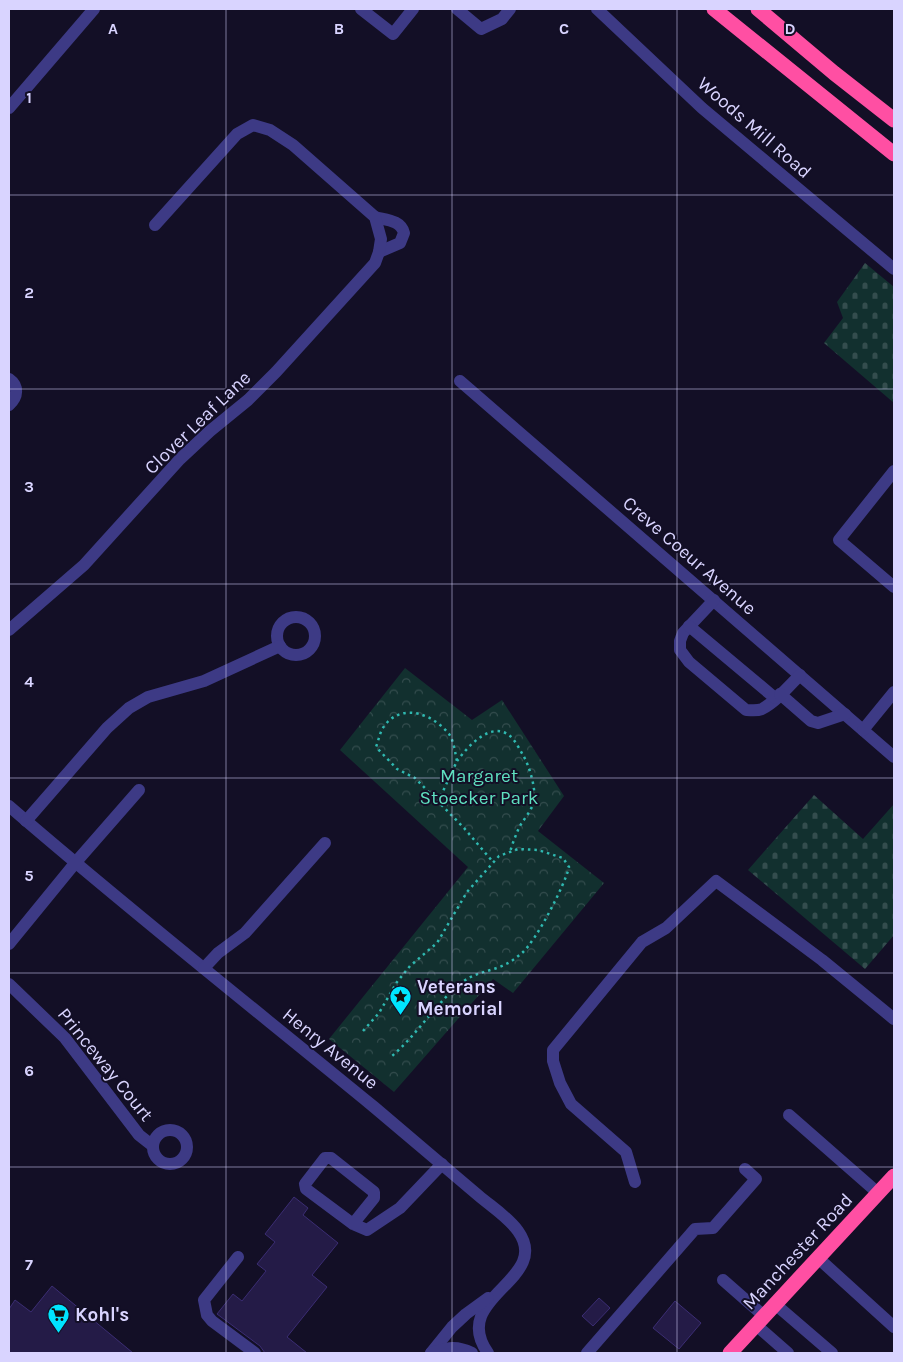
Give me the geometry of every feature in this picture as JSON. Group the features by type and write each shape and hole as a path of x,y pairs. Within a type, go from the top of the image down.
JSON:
{"highway":[{"path":"714,9 894,154"},
{"path":"758,9 834,73 894,120"},
{"name":"Manchester Road","path":"730,1353 894,1176"}],"street":[{"path":"9,108 94,9"},
{"path":"361,9 393,34 413,9"},
{"path":"457,9 481,29 502,19 510,9"},
{"name":"Woods Mill Road","path":"597,9 702,108 894,268"},
{"path":"155,225 237,134 253,125 270,130 293,145 375,217 401,225 404,233 400,243 379,252"},
{"path":"375,217 381,239 379,252"},
{"name":"Clover Leaf Lane","path":"9,630 84,565 180,459 248,400 276,372 375,263 379,252"},
{"path":"9,379 15,385 16,391 13,401 9,405"},
{"name":"Creve Coeur Avenue","path":"460,381 894,756"},
{"path":"894,471 839,540 894,587"},
{"path":"714,600 683,633 680,641 680,650 689,662 746,710 755,711 762,709 800,675"},
{"path":"689,626 811,721 818,724 845,714"},
{"path":"26,821 106,728 117,717 137,703 148,697 204,681 280,646"},
{"path":"863,730 894,692"},
{"path":"9,944 76,862 139,790"},
{"name":"Henry Avenue","path":"9,806 442,1164 514,1226 523,1239 524,1254 522,1262 506,1286 488,1304 481,1315 431,1353"},
{"path":"204,968 218,952 245,933 325,844"},
{"path":"635,1182 626,1152 571,1104 560,1083 553,1061 553,1050 642,942 666,928 716,881 815,954 894,1019"},
{"name":"Princeway Court","path":"9,984 64,1038 139,1135 153,1146"},
{"path":"789,1115 878,1193"},
{"path":"353,1224 374,1198 374,1192 331,1158 325,1158 305,1184 306,1189 353,1224 367,1230 400,1208 442,1164"},
{"path":"587,1353 695,1229 713,1228 756,1179 745,1169"},
{"path":"238,1257 204,1300 207,1315 216,1325 256,1353"},
{"path":"818,1258 894,1327"},
{"path":"723,1280 788,1353"},
{"path":"431,1353 452,1327 466,1314 506,1286"},
{"path":"775,1304 832,1353"},
{"path":"481,1315 478,1332 482,1345 488,1353"},
{"path":"431,1353 448,1348 459,1348 472,1353"}],"path":[{"path":"457,761 449,735 431,719 421,714 400,713 386,723 376,746 384,757 397,769 415,778 464,828 493,862"},
{"path":"438,802 457,761 468,746 482,735 491,732 501,732 512,738 529,764 534,798 530,811 518,829 510,852"},
{"path":"364,1031 379,1013 397,982 410,966 437,943 467,892 499,856 518,849 538,850 564,858 570,867 567,876 555,902 523,952 506,964 478,973 464,981 392,1056"}],"green space":[{"path":"865,263 894,287 894,403 824,343 843,318 837,302"},
{"name":"Margaret Stoecker Park","path":"405,668 472,720 502,700 564,796 538,831 604,883 513,993 493,979 394,1092 329,1039 468,867 340,750"},
{"path":"814,795 863,839 894,804 894,935 865,969 748,870"}],"building":[{"path":"294,1197 308,1208 303,1215 338,1243 312,1275 327,1287 287,1337 307,1353 265,1353 260,1346 217,1314 233,1294 242,1301 266,1271 257,1264 275,1242 265,1234"},
{"name":"Kohl's","path":"52,1286 133,1353 9,1353 9,1309 15,1300 31,1312"},
{"path":"599,1298 610,1308 593,1326 582,1316"},
{"path":"675,1301 701,1323 679,1349 653,1328"}],"place":[{"name":"Veterans Memorial","path":"401,1016"},
{"name":"Kohl's","path":"59,1333"}]}
